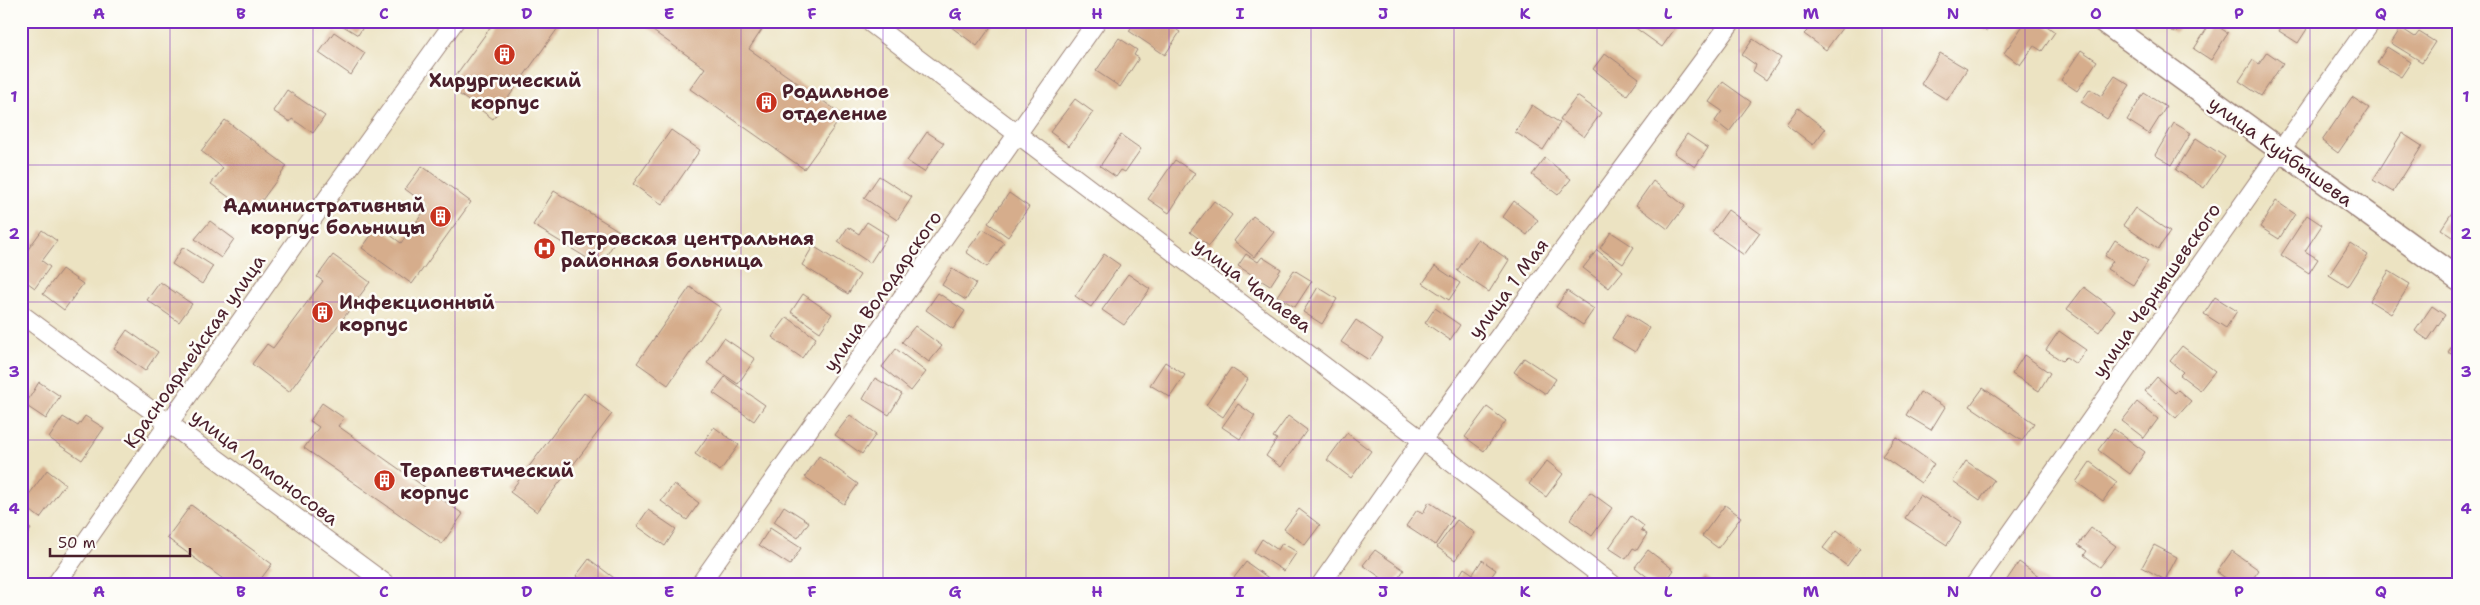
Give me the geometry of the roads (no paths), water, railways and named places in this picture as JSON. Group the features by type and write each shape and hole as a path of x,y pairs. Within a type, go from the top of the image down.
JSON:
{"street":[{"name":"Красноармейская улица","path":"56,584 455,21"},
{"name":"улица Чапаева","path":"868,21 1423,439 1612,584"},
{"name":"улица Володарского","path":"700,584 1097,21"},
{"name":"улица 1 Мая","path":"1321,584 1423,439 1732,21"},
{"name":"улица Куйбышева","path":"2103,21 2459,280"},
{"name":"улица Чернышевского","path":"1975,584 2372,21"},
{"name":"улица Ломоносова","path":"21,314 386,584"}],"place":[{"name":"Хирургический корпус","path":"505,54"},
{"name":"Родильное отделение","path":"766,102"},
{"name":"Административный корпус больницы","path":"441,216"},
{"name":"Петровская центральная районная больница","path":"545,249"},
{"name":"Инфекционный корпус","path":"323,313"},
{"name":"Терапевтический корпус","path":"384,481"}]}
